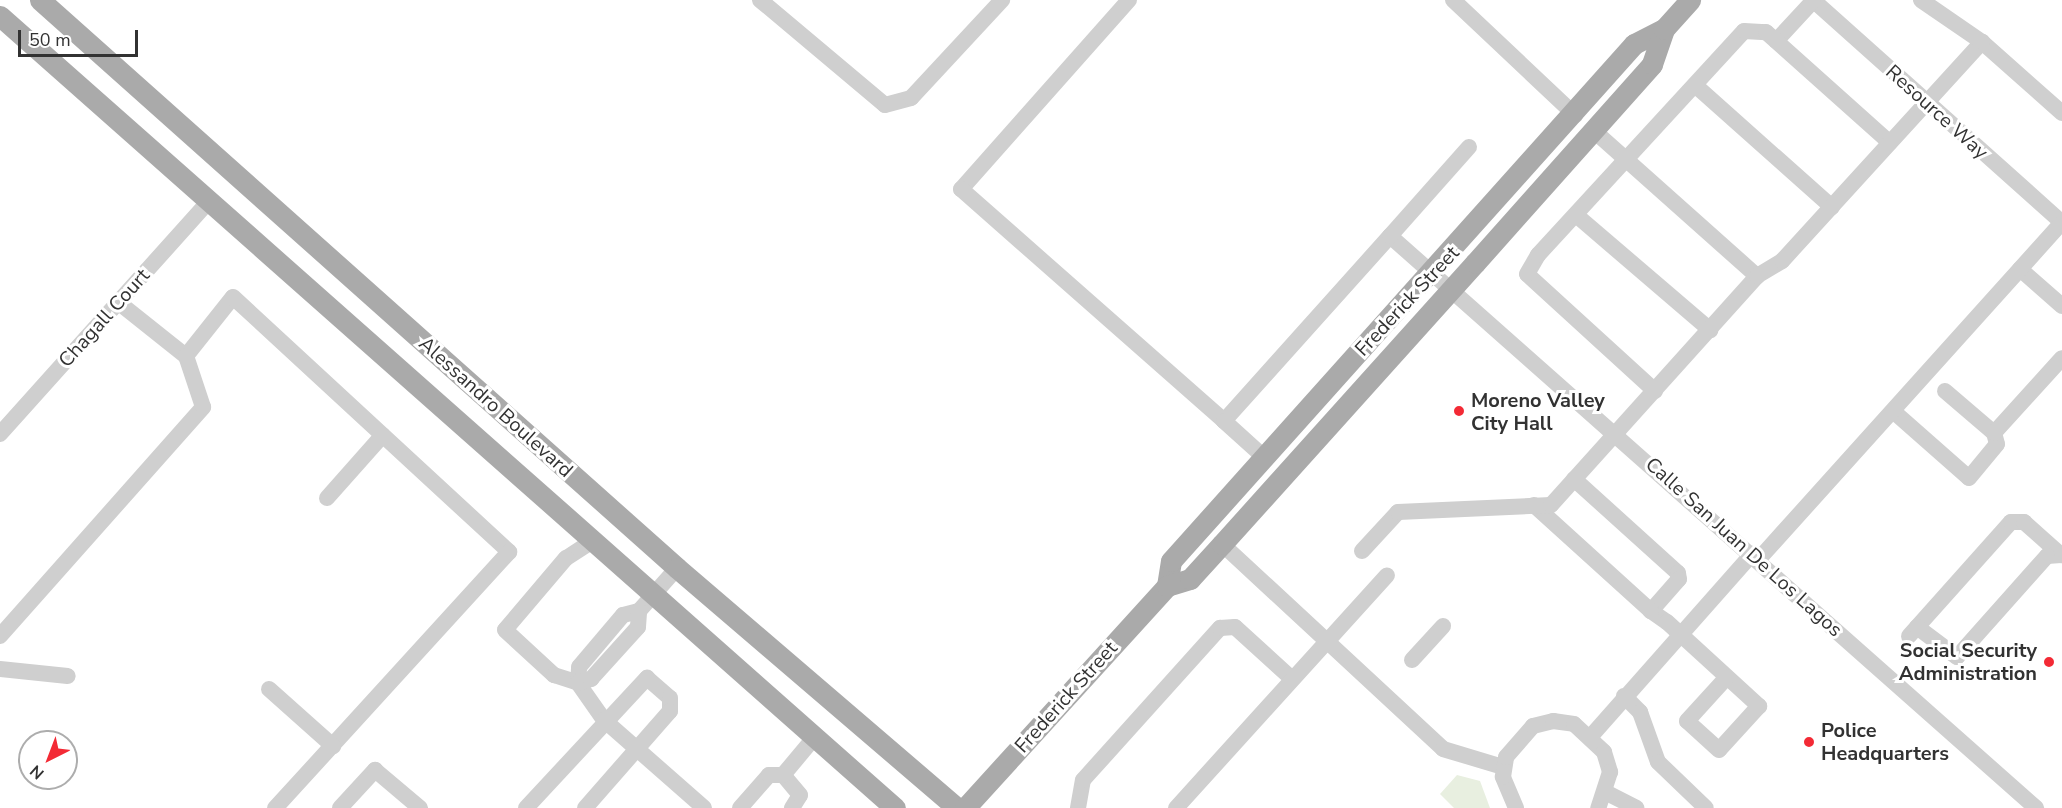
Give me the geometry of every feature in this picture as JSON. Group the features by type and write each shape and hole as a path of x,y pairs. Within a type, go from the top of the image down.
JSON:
{"main road":[{"name":"Alessandro Boulevard","path":"40,0 677,568 957,808"},
{"name":"Frederick Street","path":"1167,586 1171,561 1575,115 1635,44 1664,29 1690,0"},
{"name":"Alessandro Boulevard","path":"0,16 591,542 646,604 814,738 895,808"},
{"name":"Frederick Street","path":"965,808 1167,586 1190,579 1222,544 1652,64 1664,29"},
{"path":"1222,544 1221,526 1306,428 1313,404"}],"street":[{"path":"760,0 885,105 911,98 1002,0"},
{"path":"1129,0 962,189 1264,458"},
{"path":"1453,0 1575,115"},
{"path":"1776,41 1813,0"},
{"name":"Resource Way","path":"1813,0 2062,223"},
{"path":"1921,0 1982,42 2062,113"},
{"path":"1655,391 1527,274 1538,255 1629,162 1744,31 1766,32 1890,143"},
{"path":"1362,551 1398,512 1551,505 1757,276 1782,261 1982,42"},
{"path":"1696,86 1832,207"},
{"path":"1593,130 1757,276"},
{"path":"1224,421 1469,147"},
{"name":"Chagall Court","path":"0,434 208,202"},
{"path":"1576,215 1710,330"},
{"path":"1592,735 1624,696 1893,411 2062,223"},
{"name":"Calle San Juan De Los Lagos","path":"1390,236 1617,434 2036,808"},
{"path":"2020,269 2062,306"},
{"path":"186,356 233,297 509,552 275,808"},
{"path":"0,636 203,407 186,356 118,302"},
{"path":"1994,433 2062,358"},
{"path":"1893,411 1968,478 1997,444 1994,433 1945,391"},
{"path":"327,498 383,435"},
{"path":"1574,479 1678,573 1679,579 1651,611"},
{"path":"1534,505 1727,677"},
{"path":"2011,522 2024,522 2061,555 2047,556 1957,657 1913,631 2011,522"},
{"path":"591,542 566,558 505,630 554,675 578,683 591,679 638,627 646,604 677,568"},
{"path":"1222,544 1443,749 1503,766"},
{"path":"1176,808 1324,641 1387,575"},
{"path":"1412,660 1443,626"},
{"path":"1078,808 1083,780 1220,628 1235,627 1291,678"},
{"path":"0,669 68,676"},
{"path":"526,808 604,720 647,678 670,698 670,711 585,808"},
{"path":"578,683 604,720 704,808"},
{"path":"269,689 333,746"},
{"path":"1624,696 1640,712 1658,762 1706,808"},
{"path":"1516,808 1508,797 1503,766 1516,739 1533,726 1574,724 1592,735 1610,772 1607,793 1598,808"},
{"path":"783,776 814,738"},
{"path":"340,808 375,770 420,808"},
{"path":"740,808 769,776 783,776 800,795 792,808"},
{"path":"1607,793 1636,808"}],"green space":[{"path":"1457,775 1480,781 1490,808 1454,808 1440,794"}],"place":[{"name":"Moreno Valley City Hall","path":"1459,411"},
{"name":"Social Security Administration","path":"2049,662"},
{"name":"Police Headquarters","path":"1809,742"}]}
